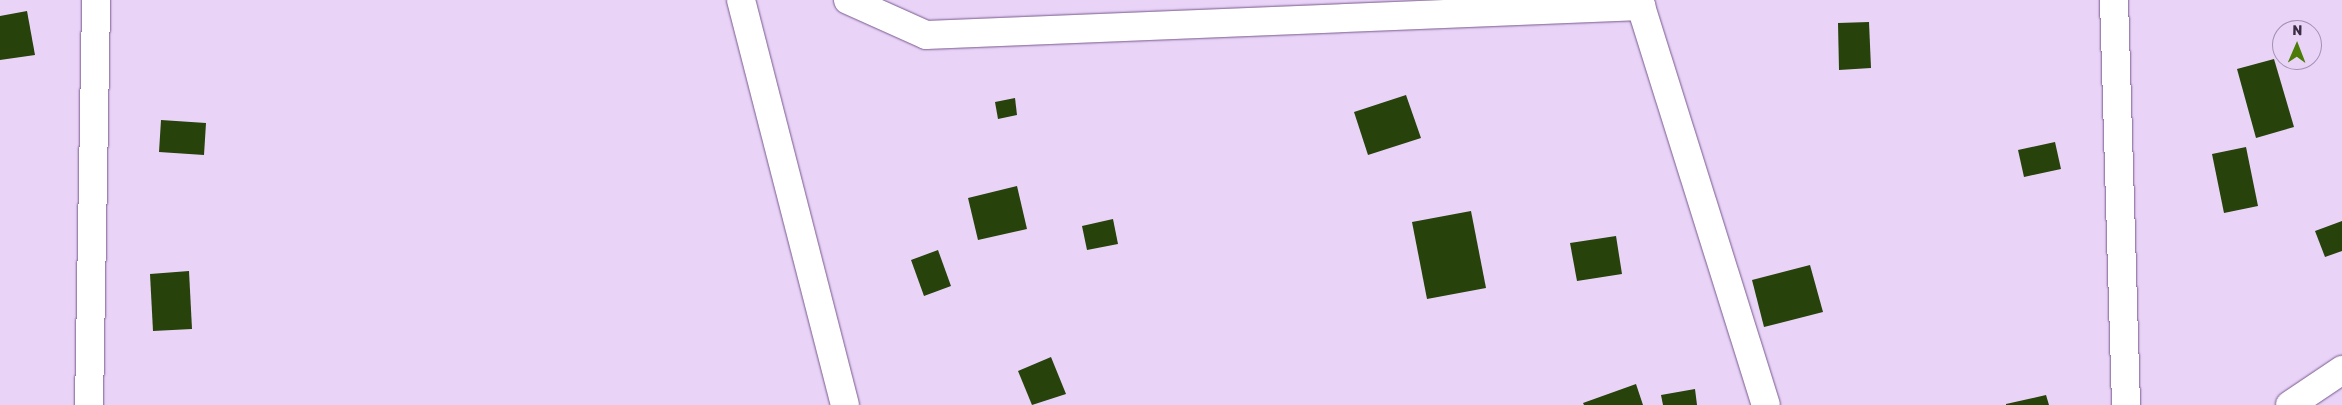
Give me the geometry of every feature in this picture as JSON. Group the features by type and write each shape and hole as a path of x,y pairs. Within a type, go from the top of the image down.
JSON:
{"street":[{"path":"89,405 96,0"},
{"path":"741,0 845,405"},
{"path":"848,0 926,35 1640,3 1766,405"},
{"path":"2114,0 2126,405"},
{"path":"2300,398 2342,370"},
{"path":"2300,398 2342,390"}],"building":[{"path":"27,11 35,55 0,60 0,16"},
{"path":"1869,22 1871,68 1839,70 1838,23"},
{"path":"2272,60 2272,70 2277,70 2294,127 2256,138 2237,69"},
{"path":"1406,95 1421,138 1368,155 1354,112"},
{"path":"1015,98 1017,115 998,119 995,102"},
{"path":"161,120 206,123 204,155 159,152"},
{"path":"2055,142 2061,169 2024,177 2018,150"},
{"path":"2246,147 2258,206 2224,213 2212,154"},
{"path":"1017,186 1027,229 978,240 968,198"},
{"path":"1471,211 1486,288 1427,299 1412,222"},
{"path":"1113,219 1118,244 1087,250 1082,226"},
{"path":"2342,221 2342,251 2325,257 2315,231"},
{"path":"1616,236 1622,274 1577,281 1570,243"},
{"path":"938,250 951,286 924,296 911,260"},
{"path":"1810,265 1823,312 1764,327 1752,280"},
{"path":"189,271 192,329 153,331 150,274"},
{"path":"1051,357 1066,394 1032,405 1018,371"},
{"path":"1636,384 1643,405 1584,405 1583,403"},
{"path":"1695,389 1697,405 1663,405 1661,395"},
{"path":"2046,395 2049,405 2006,405 2006,404"}]}
